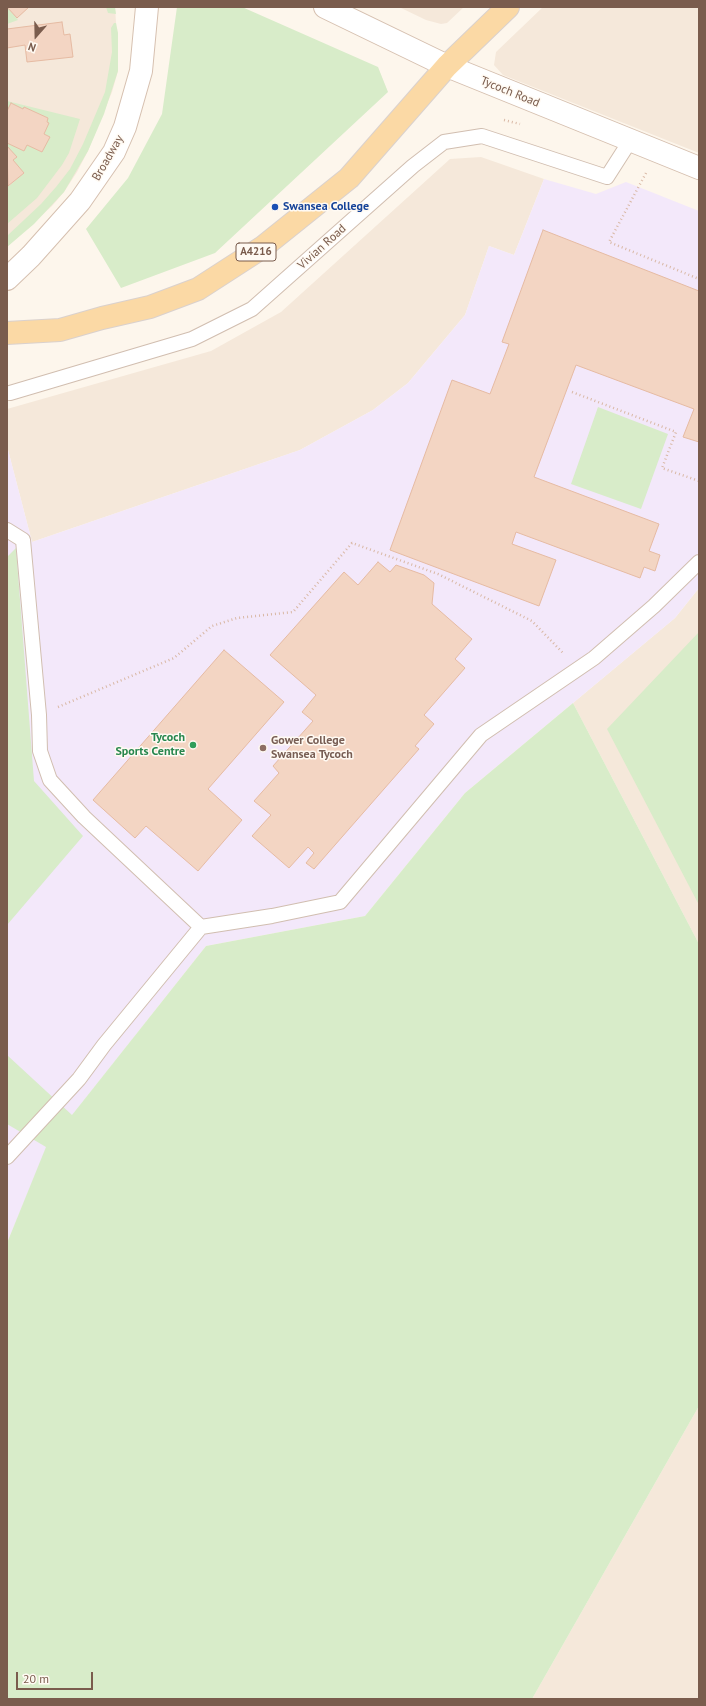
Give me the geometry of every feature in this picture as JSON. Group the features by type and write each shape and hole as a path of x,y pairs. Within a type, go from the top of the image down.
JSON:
{"main road":[{"name":"A4216","path":"7,345 102,318 150,307 198,289 263,247 349,178 447,66 508,7"},
{"name":"A4216","path":"7,334 60,330"}],"street":[{"name":"Broadway","path":"7,279 31,256 80,201 114,152 125,127 141,71 147,7"},
{"name":"Tycoch Road","path":"325,7 447,66 699,168"}],"lane":[{"name":"Vivian Road","path":"10,393 192,339 252,309 413,166 444,142 482,136 607,177 630,140"},
{"path":"7,530 23,540 39,715 40,751 50,780 84,817 201,927"},
{"path":"7,1157 79,1079 122,1022 201,927 272,916 340,902 481,735 594,658 654,606 699,562"}],"path":[{"path":"658,152 609,242 699,278"},
{"path":"572,392 676,432 662,468 699,481"},
{"path":"39,715 174,658 212,626 237,618 293,612 352,543 438,574 532,621 578,669"}],"shaded area":[{"path":"7,7 115,7 118,71 112,92 88,151 77,172 64,192 52,206 7,247"},
{"path":"399,7 464,7 447,23 441,24 426,20"},
{"path":"543,7 699,7 699,153 503,75 494,65 496,52"},
{"path":"481,157 544,179 514,255 489,246 465,315 408,383 373,410 300,450 32,542 7,446 7,409 211,351 281,312 450,159"},
{"name":"Gower College Swansea Tycoch","path":"544,179 596,194 626,182 699,211 699,588 675,618 465,793 365,916 206,946 47,1147 7,1243 7,446 32,542 300,450 373,410 408,383 465,315 489,246 514,255"},
{"path":"699,588 699,944 573,703 675,618"},
{"path":"699,1406 699,1699 532,1699"}],"green space":[{"path":"7,7 18,20 7,24"},
{"path":"106,7 115,7 116,14 108,13"},
{"path":"177,7 242,7 378,67 388,92 215,253 121,288 86,229 128,178 162,114"},
{"path":"114,23 116,23 118,33 118,71 104,114 88,151 64,192 34,224 7,247 7,236 41,204 56,187 70,169 83,144 105,92 112,52 111,28"},
{"path":"7,101 80,119 69,153 62,165 37,198 7,224 7,185 9,186 24,173 13,160 17,157 7,146 7,143 24,151 27,145 42,152 49,137 44,134 48,118 11,103 7,111"},
{"path":"598,407 668,434 641,509 571,484"},
{"path":"16,548 34,781 83,836 7,925 7,557"},
{"path":"699,632 699,905 607,729"},
{"path":"573,703 699,944 699,1406 532,1699 7,1699 7,1243 46,1147 7,1124 7,1055 72,1115 206,946 365,916 465,793"}],"building":[{"path":"7,7 29,7 17,18"},
{"path":"62,22 64,35 70,34 73,57 27,62 25,45 7,48 7,29"},
{"path":"11,103 48,118 47,122 49,123 44,134 50,137 42,152 27,145 24,151 7,143 7,111"},
{"path":"7,146 17,157 13,160 24,173 8,186"},
{"path":"543,230 699,291 699,442 683,437 694,409 576,365 534,477 659,524 649,551 660,555 655,571 644,567 640,578 516,532 512,544 556,560 539,606 390,550 452,380 490,394 509,344 502,342"},
{"path":"378,562 390,572 396,565 424,575 434,583 432,604 472,639 455,659 465,668 424,715 434,724 415,746 419,749 314,869 306,863 314,853 308,847 289,868 252,836 271,815 254,801 279,773 273,766 313,721 302,712 316,695 270,655 344,572 358,585"},
{"name":"Tycoch Sports Centre","path":"224,650 284,702 208,789 242,820 198,871 146,826 135,838 93,800"}],"place":[{"name":"Swansea College","path":"275,207"},
{"name":"Tycoch Sports Centre","path":"193,745"},
{"name":"Gower College Swansea Tycoch","path":"263,748"}]}
